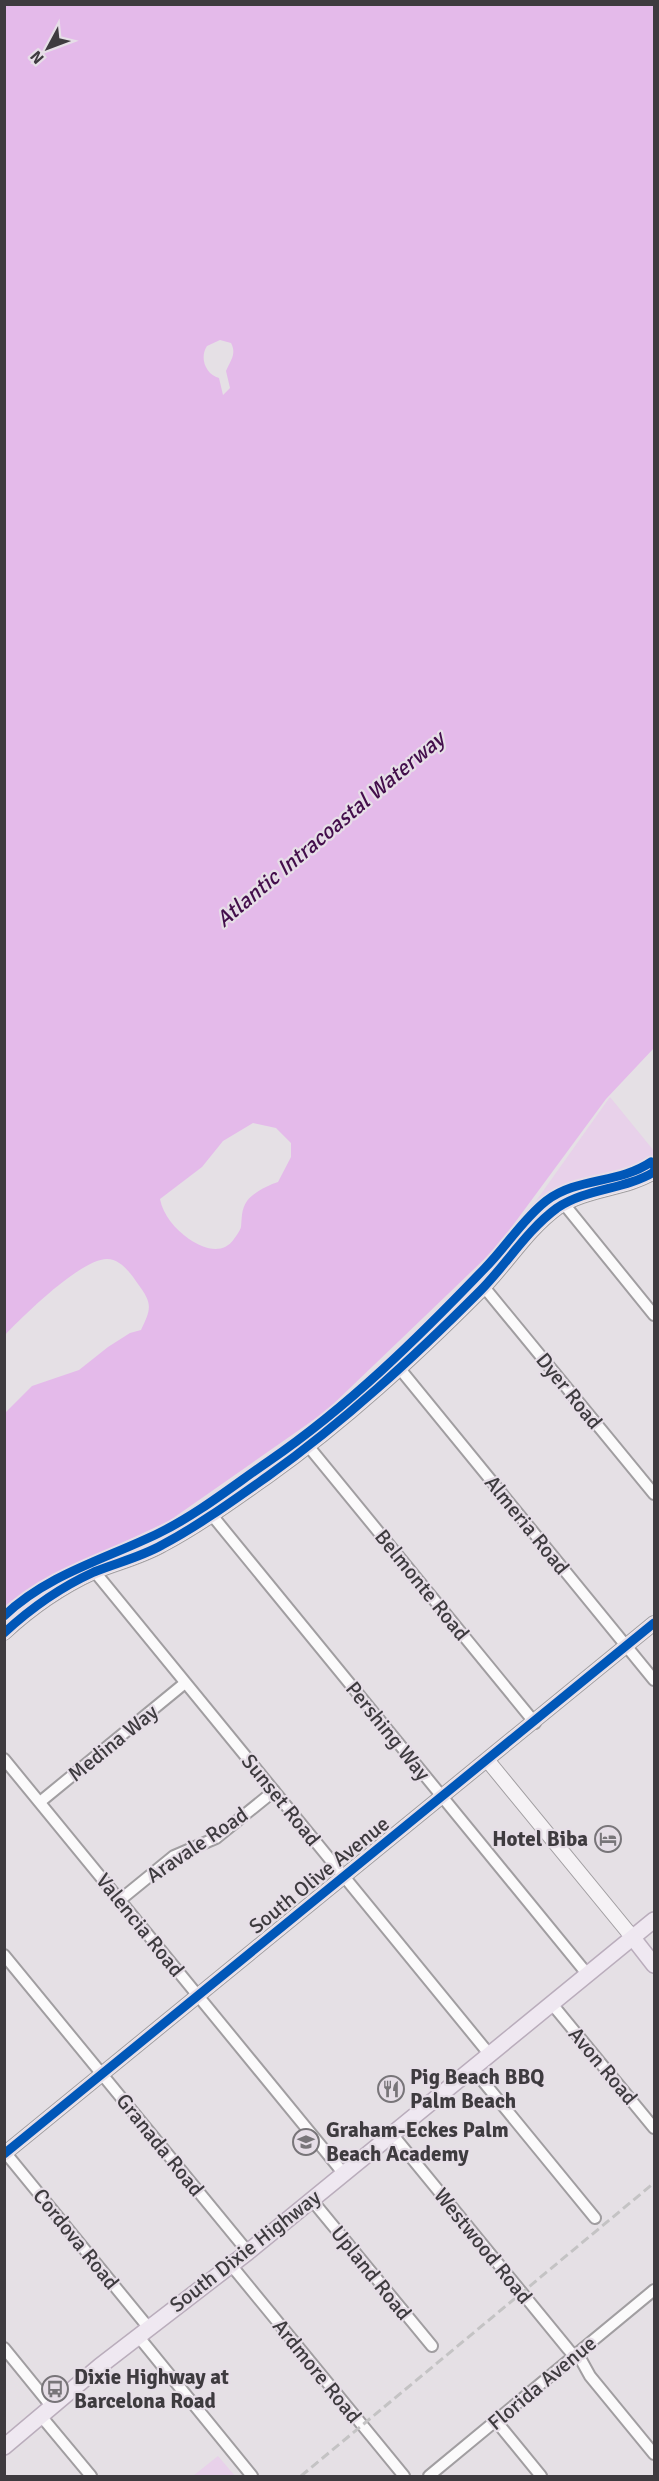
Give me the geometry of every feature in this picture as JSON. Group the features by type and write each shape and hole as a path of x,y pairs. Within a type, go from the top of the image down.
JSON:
{"main road":[{"name":"South Dixie Highway","path":"4,2447 143,2332 248,2252 654,1920"},
{"path":"633,1938 654,1965"}],"street":[{"path":"4,1633 33,1608 54,1594 95,1572 161,1546 309,1447 400,1369 484,1287 534,1229 564,1204 585,1195 630,1184 654,1172"},
{"path":"564,1204 654,1315"},
{"name":"Dyer Road","path":"484,1287 654,1494"},
{"name":"Almeria Road","path":"400,1369 654,1680"},
{"name":"Belmonte Road","path":"309,1447 535,1723"},
{"name":"Pershing Way","path":"211,1514 588,1975"},
{"name":"Sunset Road","path":"95,1572 490,2055"},
{"name":"South Olive Avenue","path":"5,2153 535,1723 654,1623"},
{"name":"Medina Way","path":"40,1802 186,1683"},
{"name":"Valencia Road","path":"4,1759 344,2174"},
{"path":"488,1761 633,1938"},
{"name":"Aravale Road","path":"120,1900 174,1856 216,1838 274,1791"},
{"name":"Granada Road","path":"4,1955 248,2252"},
{"name":"Avon Road","path":"552,2004 654,2128"},
{"path":"473,2069 595,2218"},
{"name":"Westwood Road","path":"392,2134 574,2356 574,2363 585,2375 591,2376 654,2454"},
{"name":"Cordova Road","path":"5,2153 252,2476"},
{"name":"Upland Road","path":"311,2199 432,2346"},
{"name":"Ardmore Road","path":"231,2265 405,2476"},
{"path":"654,2290 654,2297"},
{"name":"Florida Avenue","path":"429,2476 654,2290"},
{"path":"4,2348 91,2476"},
{"path":"494,2423 502,2437 511,2440 541,2476"}],"shaded area":[{"path":"610,1097 654,1151 654,1157 634,1168 563,1189 521,1222"},
{"path":"218,2456 235,2476 193,2476"}],"water":[{"name":"Atlantic Intracoastal Waterway","path":"5,4 654,5 654,1048 606,1099 497,1247 325,1412 169,1521 53,1575 17,1601 5,1613 5,1413 32,1386 79,1370 108,1347 130,1333 141,1330 147,1317 148,1302 143,1291 121,1264 107,1259 96,1261 53,1290 5,1335","holes":["220,340 231,343 233,347 232,357 226,371 230,388 223,395 219,378 207,370 204,361 207,346","253,1123 276,1128 291,1143 291,1157 278,1182 261,1190 247,1201 240,1229 229,1244 218,1249 200,1245 174,1226 164,1211 160,1199 202,1167 223,1141"]}],"railway":[{"path":"301,2476 654,2183"}],"cycle path":[{"path":"4,1616 21,1601 58,1578 159,1533 188,1517 299,1440 355,1394 434,1320 546,1201 571,1188 625,1174 651,1162 654,1166"},
{"path":"4,1633 25,1615 70,1584 94,1572 154,1549 189,1530 296,1455 378,1388 429,1340 490,1281 526,1237 557,1208 581,1196 630,1182 654,1172"},
{"path":"4,2154 654,1623"}],"place":[{"name":"Hotel Biba","path":"608,1839"},
{"name":"Pig Beach BBQ Palm Beach","path":"391,2089"},
{"name":"Graham-Eckes Palm Beach Academy","path":"306,2142"},
{"name":"Dixie Highway at Barcelona Road","path":"55,2389"}]}
